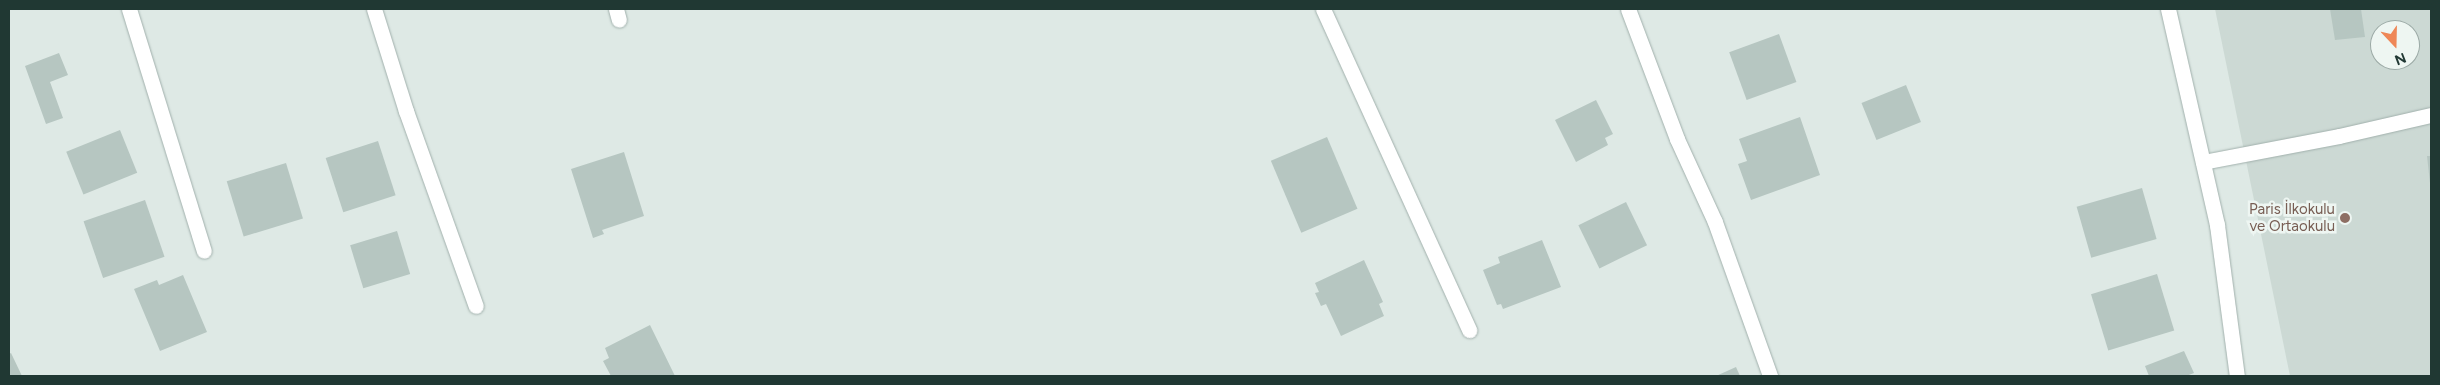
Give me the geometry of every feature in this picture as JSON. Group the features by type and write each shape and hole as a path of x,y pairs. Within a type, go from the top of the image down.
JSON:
{"street":[{"path":"129,9 204,251"},
{"path":"374,9 406,111 476,306"},
{"path":"1323,9 1469,330"},
{"path":"1628,9 1677,138 1715,222 1770,376"},
{"path":"2168,9 2217,225 2237,376"},
{"path":"2203,162 2339,136 2431,115"}],"shaded area":[{"name":"Paris İlkokulu ve Ortaokulu","path":"2215,9 2431,9 2431,376 2290,376"}],"building":[{"path":"2330,9 2361,9 2365,37 2335,40"},
{"path":"1779,34 1796,82 1747,100 1729,52"},
{"path":"59,53 68,75 50,82 63,118 46,124 25,66"},
{"path":"1906,85 1921,122 1876,140 1861,103"},
{"path":"1596,100 1613,134 1605,138 1608,145 1576,162 1555,120"},
{"path":"1800,117 1820,175 1751,200 1738,164 1747,161 1739,139"},
{"path":"120,130 137,173 83,194 66,152"},
{"path":"1327,137 1357,209 1301,233 1271,161"},
{"path":"378,141 396,195 343,212 326,158"},
{"path":"624,152 644,216 602,230 604,234 593,238 571,169"},
{"path":"2427,156 2431,156 2431,183 2430,183"},
{"path":"286,163 303,218 244,237 227,181"},
{"path":"2142,188 2157,239 2091,258 2077,207"},
{"path":"145,200 165,257 103,278 84,221"},
{"path":"1626,202 1647,245 1599,268 1578,225"},
{"path":"397,231 410,274 363,288 350,245"},
{"path":"1542,240 1561,287 1503,309 1501,304 1497,305 1483,270 1500,263 1498,257"},
{"path":"1364,260 1383,302 1379,304 1384,316 1341,336 1326,304 1321,306 1315,293 1319,292 1315,283"},
{"path":"2157,274 2174,330 2108,351 2091,294"},
{"path":"183,275 207,332 160,351 134,289 157,280 159,285"},
{"path":"650,325 675,376 611,376 603,361 609,358 605,348"},
{"path":"2184,351 2194,373 2186,376 2149,376 2145,366"},
{"path":"11,353 22,376 9,376 9,354"},
{"path":"1736,367 1740,376 1716,376"}],"place":[{"name":"Paris İlkokulu ve Ortaokulu","path":"2345,218"}]}
